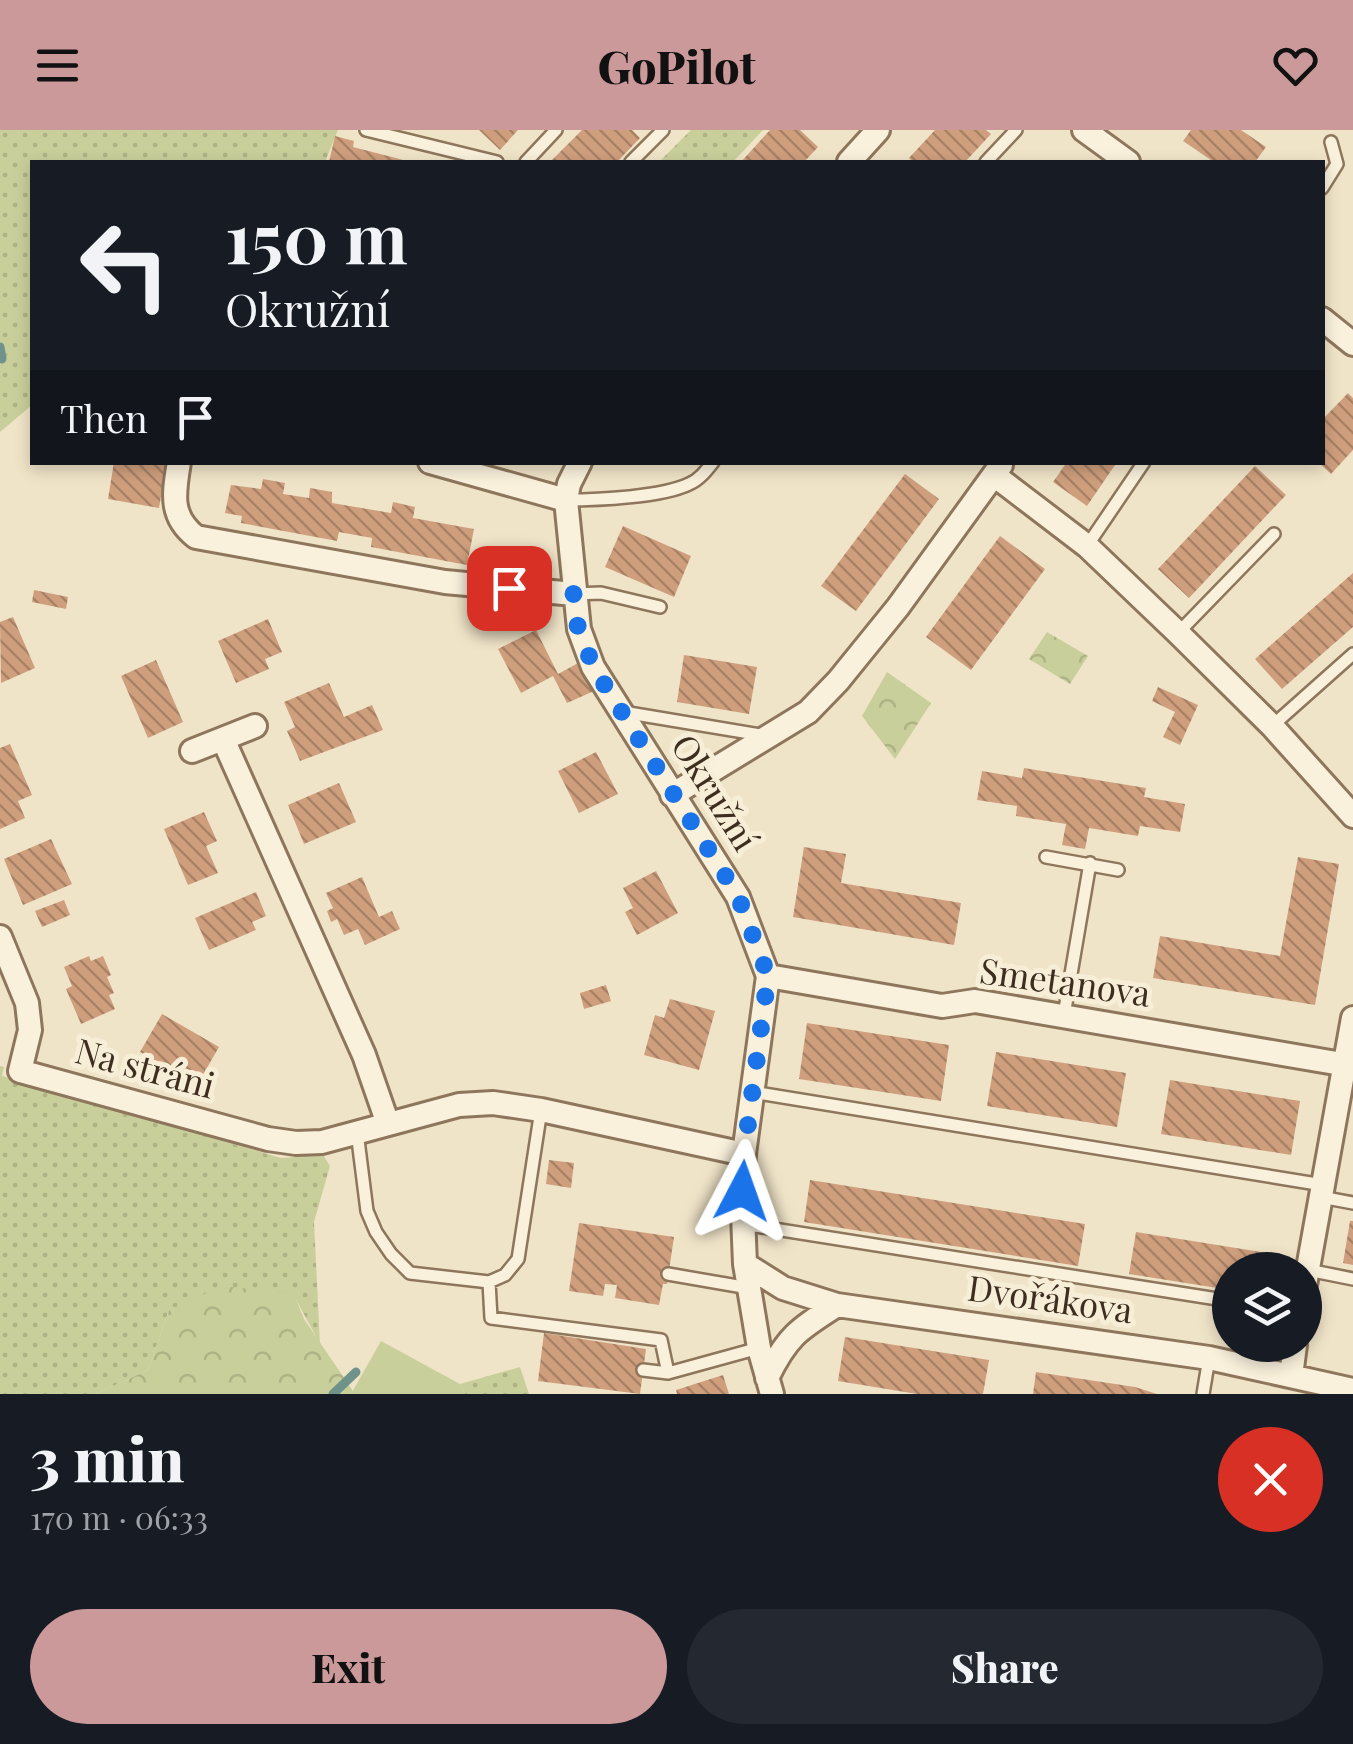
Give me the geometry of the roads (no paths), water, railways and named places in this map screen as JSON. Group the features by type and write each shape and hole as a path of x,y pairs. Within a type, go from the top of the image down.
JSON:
{"street":[{"path":"852,160 878,130"},
{"path":"1084,130 1125,160"},
{"path":"1325,321 1353,344"},
{"path":"179,465 176,511 181,526 196,537 444,582 574,594"},
{"path":"441,465 566,500"},
{"name":"Okružní","path":"578,465 566,500 578,629 594,668 738,896 768,976 744,1154 743,1224 745,1264 770,1386"},
{"path":"672,794 808,712 838,681 999,469 1178,633 1272,726 1353,816"},
{"path":"192,751 255,726"},
{"path":"223,739 364,1055 388,1124"},
{"name":"Na stráni","path":"0,937 27,1002 30,1030 20,1071 296,1144 322,1142 459,1105 493,1103 744,1154"},
{"name":"Smetanova","path":"768,976 942,1006 975,1001 1349,1066"},
{"path":"1311,1252 1349,1066 1353,1018"},
{"name":"Dvořákova","path":"745,1264 783,1288 837,1305 1208,1358 1353,1390"},
{"path":"770,1386 778,1354 794,1332 837,1305"},
{"path":"1291,1376 1293,1362"}],"lane":[{"path":"366,130 489,160"},
{"path":"528,160 556,130"},
{"path":"633,160 663,130"},
{"path":"988,160 1016,130"},
{"path":"1325,183 1337,164 1330,142"},
{"path":"566,500 673,489 695,481 710,465"},
{"path":"1087,546 1142,465"},
{"path":"1178,633 1274,534"},
{"path":"574,594 601,593 660,608"},
{"path":"1272,726 1353,654"},
{"path":"622,712 772,736"},
{"path":"1046,857 1118,870"},
{"path":"1064,1015 1090,863"},
{"path":"752,1092 1322,1191 1353,1203"},
{"path":"357,1132 367,1211 391,1254 410,1273 489,1282 505,1275 518,1259 541,1110"},
{"path":"743,1224 1212,1298"},
{"path":"668,1274 749,1288"},
{"path":"1322,1278 1353,1278"},
{"path":"489,1282 490,1318 661,1340 668,1373"},
{"path":"643,1370 668,1373 760,1348"},
{"path":"1203,1394 1208,1358"}],"waterway":[{"path":"0,347 2,359"},
{"path":"333,1394 356,1372"}]}
